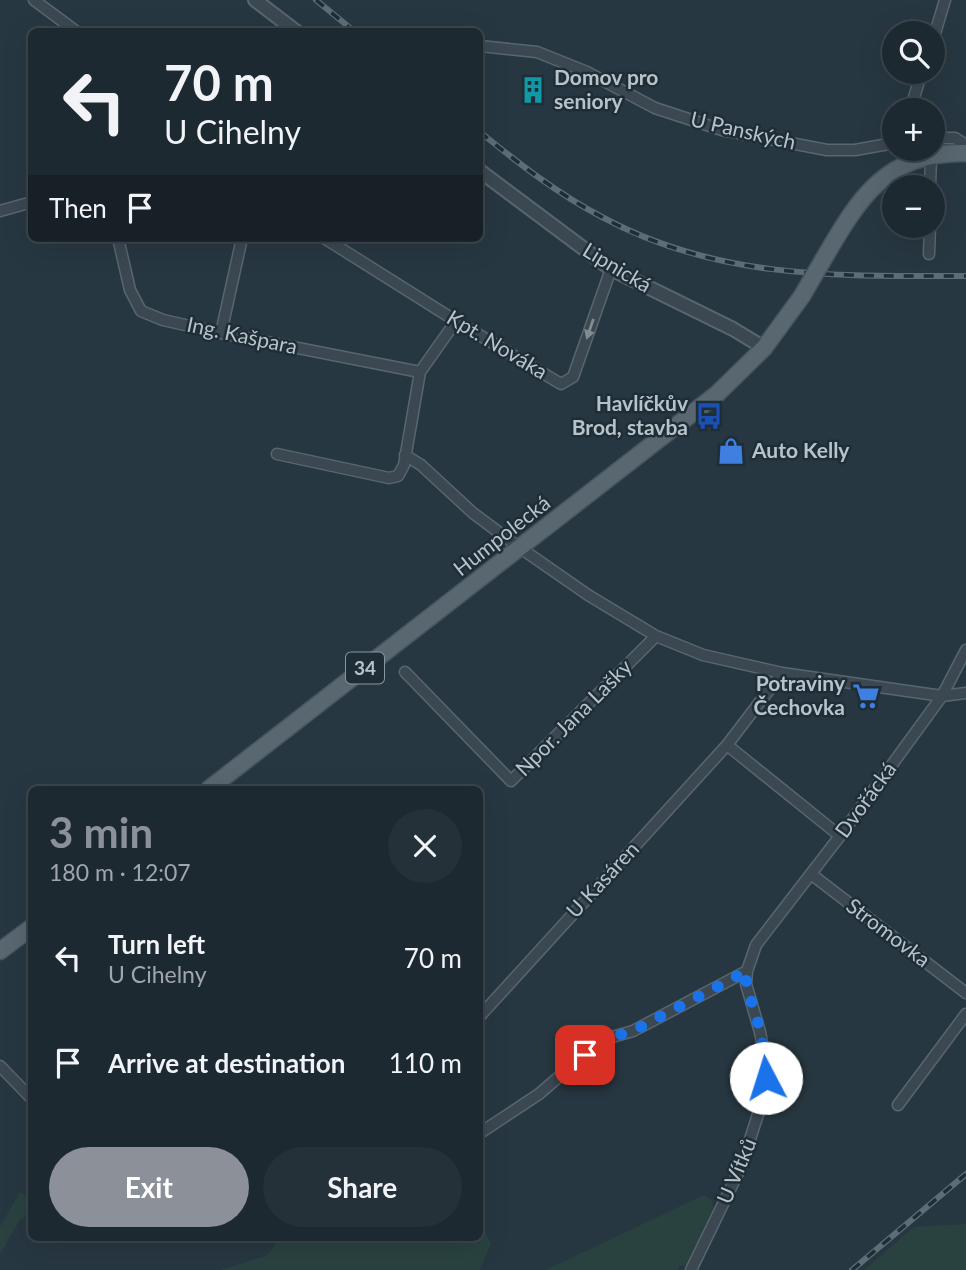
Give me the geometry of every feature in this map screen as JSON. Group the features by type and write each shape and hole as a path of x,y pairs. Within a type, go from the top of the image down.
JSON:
{"main road":[{"name":"34","path":"945,155 966,153"},
{"name":"Humpolecká","path":"213,786 716,394 764,348 802,296 851,212 871,188 897,169 918,161"},
{"path":"0,951 28,930"}],"street":[{"path":"34,0 72,28"},
{"path":"255,0 292,28"},
{"path":"939,21 946,0"},
{"name":"U Panských","path":"483,46 537,52 587,72 654,108 722,130 827,150 855,150 882,145"},
{"path":"945,138 955,138 966,145"},
{"name":"Lipnická","path":"483,173 611,269 733,329 764,348"},
{"path":"0,211 28,203"},
{"path":"929,254 930,238"},
{"name":"Ing. Kašpara","path":"119,242 130,290 141,311 163,320 221,333 420,372"},
{"path":"221,333 241,242"},
{"name":"Kpt. Nováka","path":"330,242 561,384 573,377 611,269"},
{"path":"277,454 393,478 401,473 420,372 456,321"},
{"path":"405,455 425,468 472,513 588,595 656,636 703,655 782,673 942,695 966,693"},
{"name":"Npor. Jana Lašky","path":"405,672 511,781 656,636"},
{"name":"Dvořácká","path":"756,945 840,836 942,695 966,650"},
{"name":"U Kasáren","path":"483,1013 727,746 782,673"},
{"path":"727,746 840,836"},
{"name":"Stromovka","path":"811,874 966,993"},
{"name":"U Vítků","path":"691,1270 741,1167 764,1096 765,1059 761,1032 746,984 747,971 756,945"},
{"path":"483,1131 539,1094 598,1041 633,1031 747,971"},
{"path":"898,1105 966,1014"},
{"path":"0,1066 28,1095"}],"green space":[{"path":"20,1192 28,1197 28,1214 19,1221 0,1254 0,1227"},
{"path":"704,1195 712,1200 714,1213 689,1265 679,1266 678,1270 546,1270"},
{"path":"966,1224 966,1270 864,1270 914,1227"},
{"path":"483,1228 491,1243 480,1270 220,1270 266,1256 279,1241 483,1241"}],"railway":[{"path":"316,0 350,28"},
{"path":"483,134 539,178 586,208 646,238 690,253 780,270 826,274 966,276"},
{"path":"852,1270 966,1174"}],"place":[{"name":"Domov pro seniory","path":"533,90"},
{"name":"Havlíčkův Brod, stavba","path":"709,416"},
{"name":"Auto Kelly","path":"731,451"},
{"name":"Potraviny Čechovka","path":"866,696"}],"route":[{"path":"585,1055 598,1041 633,1031 747,971 746,984 761,1032 766,1078"}]}
